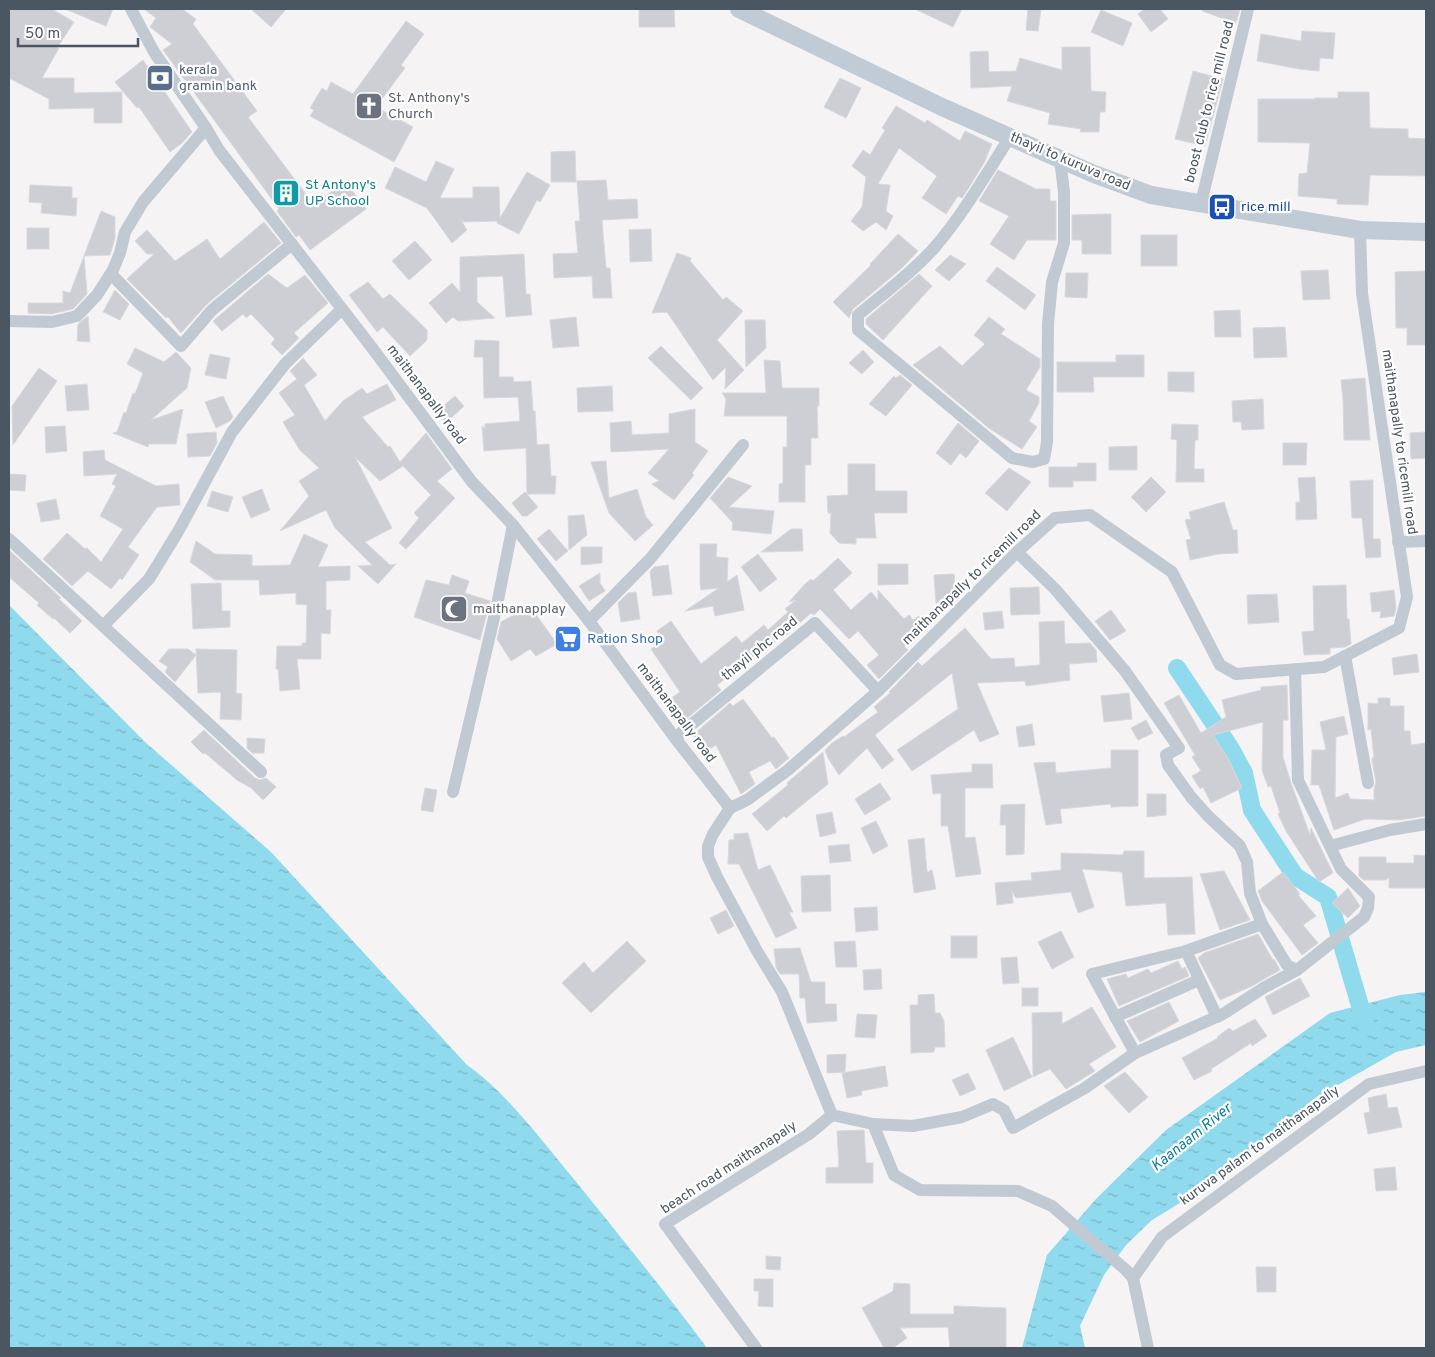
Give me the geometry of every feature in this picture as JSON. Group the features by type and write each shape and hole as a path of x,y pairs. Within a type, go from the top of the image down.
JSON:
{"main road":[{"name":"thayil to kuruva road","path":"738,9 942,107 1094,174 1151,195 1360,230 1426,232"}],"street":[{"name":"maithanapally road","path":"131,9 154,52 219,150 472,482 513,525 589,621 675,738 730,808"},
{"name":"boost club to rice mill road","path":"1201,203 1248,9"},
{"path":"9,321 52,322 77,316 97,295 111,274 120,253 125,232 143,202 206,128"},
{"path":"1010,137 958,219 934,248 907,275 858,315 858,330 1012,458 1033,462 1044,459 1047,442 1048,324 1052,282 1064,243 1064,192 1060,159"},
{"name":"maithanapally to ricemill road","path":"730,808 748,800 788,770 878,691 1017,552 1055,518 1090,515 1172,572 1220,665 1236,674 1324,667 1399,628 1406,597 1362,293 1360,230"},
{"path":"111,274 181,346 212,310 292,244"},
{"path":"103,626 149,578 179,530 232,432 285,364 342,309"},
{"path":"589,621 650,558 743,445"},
{"path":"453,792 497,605 513,525"},
{"path":"9,539 260,772"},
{"path":"1398,542 1426,541"},
{"path":"1017,552 1056,590 1125,671 1179,748 1166,755 1168,765 1191,797 1240,846 1246,862 1250,892 1262,924 1287,965 1297,970"},
{"name":"thayil phc road","path":"675,738 815,623 878,691"},
{"path":"1345,656 1368,783"},
{"path":"730,808 712,834 708,846 708,856 717,877 757,951 782,992 832,1115 873,1124 913,1126 962,1117 994,1104 1004,1110 1013,1128 1085,1088 1135,1053 1217,1017 1265,987 1297,970 1364,917 1370,897 1341,869 1298,780 1295,669"},
{"path":"1330,846 1390,830 1426,824"},
{"path":"1135,1053 1092,974 1186,951 1262,924"},
{"path":"1186,951 1217,1017"},
{"path":"1115,1017 1200,980"},
{"name":"kuruva palam to maithanapally","path":"1130,1274 1162,1237 1369,1084 1426,1072"},
{"name":"beach road maithanapaly","path":"756,1348 665,1224 809,1134 832,1115"},
{"path":"873,1124 894,1175 920,1190 1018,1191 1052,1206 1130,1274 1148,1348"}],"water":[{"path":"9,605 145,742 271,852 467,1065 510,1103 658,1283 707,1348 9,1348"},
{"name":"Kaanaam River","path":"1426,992 1426,1045 1396,1052 1315,1098 1188,1198 1152,1220 1126,1245 1104,1275 1080,1326 1085,1348 1022,1348 1047,1255 1096,1199 1166,1130 1330,1013 1400,995"}],"building":[{"path":"9,9 52,9 74,22 57,48 59,48 42,78 74,78 74,93 122,92 122,123 94,123 94,108 49,109 49,99 9,78"},
{"path":"65,9 113,9 106,26"},
{"path":"144,9 182,9 196,19 193,24 257,111 248,117 314,205 345,181 366,209 310,250 299,235 296,237 277,211 279,209 163,50 172,44 150,27 156,18"},
{"path":"251,9 286,9 271,27"},
{"path":"639,9 674,9 675,27 639,27"},
{"path":"915,9 962,9 953,27"},
{"path":"1028,9 1041,9 1038,31 1026,30"},
{"path":"1145,9 1160,9 1168,19 1151,32 1138,14"},
{"path":"1203,9 1240,9 1236,23 1202,11"},
{"path":"1101,10 1132,23 1123,46 1091,32"},
{"path":"406,21 424,34 401,65 405,68 376,107 413,127 394,162 310,116 314,110 310,108 322,88 327,91 331,82 353,94"},
{"path":"1302,31 1335,33 1333,59 1320,58 1319,71 1257,61 1261,34 1301,41"},
{"path":"1062,47 1090,47 1091,91 1106,92 1105,112 1100,112 1099,132 1080,132 1081,129 1048,124 1050,113 1007,101 1012,86 971,88 970,52 988,51 989,72 1016,71 1020,58 1062,70"},
{"path":"143,60 192,132 170,152 139,107 137,108 115,82"},
{"path":"1193,71 1223,79 1205,146 1175,139"},
{"path":"840,78 861,88 846,118 824,107"},
{"path":"1338,92 1369,92 1370,128 1408,129 1408,138 1426,139 1426,176 1370,175 1368,205 1337,204 1337,199 1298,196 1299,174 1307,173 1310,143 1258,142 1258,99 1338,98"},
{"path":"896,106 925,123 927,120 960,141 965,131 992,144 984,163 968,189 962,198 958,196 946,214 922,198 937,176 899,148 878,184 890,185 886,211 893,216 886,230 876,222 863,231 851,221 862,207 866,177 852,166 863,150 870,155 885,130 882,128"},
{"path":"575,151 576,182 551,182 551,152"},
{"path":"436,161 454,169 440,198 473,198 473,187 499,187 500,218 527,172 550,185 540,202 537,200 519,234 497,223 498,221 462,222 467,230 452,243 427,208 385,188 395,167 426,182"},
{"path":"998,170 1036,189 1050,189 1050,201 1056,201 1056,240 1027,240 1014,260 990,244 1009,216 979,201"},
{"path":"606,180 608,200 637,199 638,218 602,220 606,268 610,268 612,298 593,298 592,276 554,278 553,254 578,253 575,221 580,221 577,181"},
{"path":"30,185 72,187 72,198 77,198 76,216 41,213 42,203 29,202"},
{"path":"101,211 115,217 115,238 110,255 84,256 87,294 73,309 51,314 28,313 28,303 63,303 63,291 70,293"},
{"path":"1111,214 1111,254 1082,254 1082,240 1072,240 1072,215"},
{"path":"264,222 281,243 207,304 181,333 168,317 166,318 127,279 154,254 147,254 135,241 147,230 175,261 207,239 220,259"},
{"path":"27,228 49,228 49,249 27,249"},
{"path":"651,229 652,261 630,262 629,230"},
{"path":"898,234 918,251 902,268 853,309 849,318 833,302 871,265"},
{"path":"1141,235 1177,235 1177,266 1141,266"},
{"path":"415,241 432,260 409,280 392,261"},
{"path":"677,253 691,258 690,261 723,300 726,297 743,311 717,340 744,370 725,389 726,367 713,380 667,312 652,313"},
{"path":"524,254 526,294 530,294 532,315 506,317 503,276 477,277 477,302 495,318 458,321 453,317 446,323 429,303 452,283 460,292 460,257"},
{"path":"950,255 966,264 949,281 935,270"},
{"path":"997,267 1036,295 1025,310 986,281"},
{"path":"1328,270 1330,299 1303,300 1301,271"},
{"path":"1426,271 1426,345 1407,345 1407,328 1396,328 1395,272"},
{"path":"1066,273 1088,273 1087,298 1065,297"},
{"path":"268,274 287,288 305,275 328,303 294,333 299,338 282,355 271,344 275,339 251,314 246,318 243,314 222,331 213,321"},
{"path":"919,274 932,286 883,340 866,324 866,319"},
{"path":"368,282 383,299 390,294 427,330 427,340 410,356 383,327 377,332 349,295"},
{"path":"115,290 129,304 120,320 103,312"},
{"path":"1240,310 1241,337 1215,337 1214,311"},
{"path":"88,316 90,342 77,341 78,324"},
{"path":"576,317 579,346 553,348 550,320"},
{"path":"989,317 1005,329 1001,334 1040,359 1040,367 1026,390 1039,397 1039,403 1029,421 1037,427 1022,449 990,429 913,365 940,346 962,366 985,344 974,335"},
{"path":"745,320 765,320 766,348 746,367"},
{"path":"1285,327 1287,357 1254,358 1253,328"},
{"path":"475,340 499,341 499,377 513,377 514,382 531,381 537,445 549,444 551,476 556,476 555,494 527,494 526,448 484,451 482,426 485,429 485,424 520,421 518,397 484,398 483,357 474,357"},
{"path":"661,346 703,388 691,400 648,358"},
{"path":"135,348 164,362 176,352 191,368 187,388 151,420 183,409 176,444 149,444 148,447 113,433 117,432 124,412 126,413 143,373 127,364"},
{"path":"863,350 874,362 862,374 849,363"},
{"path":"210,354 230,358 226,379 205,375"},
{"path":"1116,355 1144,355 1144,377 1093,377 1094,392 1057,392 1057,362 1116,362"},
{"path":"303,358 317,375 304,385 325,421 343,401 362,388 367,394 387,384 396,400 362,417 388,447 390,446 400,462 426,433 452,469 437,481 455,498 406,549 399,543 419,518 414,513 431,495 403,466 380,481 355,457 392,528 365,542 390,565 396,564 378,584 358,566 372,565 335,528 326,510 280,531 309,496 299,481 319,468 299,449 283,422 295,415 279,393 297,379 290,371"},
{"path":"764,360 780,361 782,388 819,388 819,406 817,406 818,438 811,438 811,465 805,465 805,502 779,502 779,484 783,483 783,447 787,447 787,416 724,416 726,399 722,393 766,393"},
{"path":"39,368 57,381 13,445 12,406"},
{"path":"1168,372 1194,372 1194,392 1168,391"},
{"path":"900,375 912,385 886,416 869,404 894,376 896,378"},
{"path":"1365,378 1370,440 1344,440 1341,380"},
{"path":"87,384 89,410 67,411 65,386"},
{"path":"612,386 613,411 578,412 577,388"},
{"path":"223,396 233,417 230,421 216,428 205,402"},
{"path":"455,396 464,406 446,423 436,412"},
{"path":"1263,399 1264,429 1242,430 1241,422 1233,422 1232,401"},
{"path":"695,409 695,442 708,451 692,473 694,475 674,500 652,484 659,481 648,473 669,449 611,452 610,423 631,421 632,435 669,433 669,414"},
{"path":"958,423 979,441 966,458 960,453 951,465 936,453"},
{"path":"1172,424 1198,425 1198,440 1195,440 1194,469 1204,469 1204,482 1176,482 1177,440 1171,439"},
{"path":"65,426 67,451 46,453 45,427"},
{"path":"216,432 217,443 210,456 188,457 187,434"},
{"path":"1426,432 1426,458 1411,459 1410,433"},
{"path":"1283,443 1307,443 1306,465 1283,465"},
{"path":"1137,446 1137,470 1109,470 1109,447"},
{"path":"104,450 105,460 156,486 179,484 180,505 157,507 128,547 139,555 122,580 120,578 111,589 88,571 72,586 43,559 67,533 85,549 87,548 101,562 123,529 100,516 116,486 112,484 117,474 84,476 83,452"},
{"path":"606,461 609,498 637,489 646,517 653,525 635,541 609,513 591,462"},
{"path":"1078,463 1096,463 1096,481 1073,481 1073,487 1049,487 1049,467 1077,467"},
{"path":"848,464 875,464 875,491 907,491 907,513 874,513 876,538 856,538 856,544 839,543 830,533 831,513 828,513 827,496 848,495"},
{"path":"1009,468 1031,482 1007,511 985,493"},
{"path":"9,474 26,475 25,491 9,490"},
{"path":"728,477 752,486 729,507 774,511 771,534 732,530 733,523 710,498"},
{"path":"1151,477 1166,492 1146,512 1131,497"},
{"path":"1315,477 1317,519 1296,520 1296,502 1300,502 1298,478"},
{"path":"1373,480 1373,539 1380,539 1381,557 1366,558 1362,518 1352,518 1350,481"},
{"path":"262,489 270,510 251,518 242,497"},
{"path":"212,491 233,497 228,512 207,506"},
{"path":"525,492 538,507 527,516 522,516 512,503"},
{"path":"56,499 60,519 41,522 37,503"},
{"path":"1224,502 1233,530 1237,530 1238,553 1218,554 1190,560 1186,540 1191,539 1185,520 1191,519 1189,512"},
{"path":"584,515 587,535 569,550 568,516"},
{"path":"549,529 568,551 556,561 537,539"},
{"path":"791,529 802,529 803,551 761,552"},
{"path":"304,534 328,545 318,567 350,566 350,580 326,581 326,610 331,610 330,634 321,633 321,659 297,659 300,689 280,691 278,669 276,669 277,646 302,646 302,643 306,643 307,605 296,604 296,593 260,595 259,580 215,580 190,562 196,541 215,554 252,555 252,566 290,565"},
{"path":"700,544 717,544 716,557 728,558 727,582 737,575 744,610 715,616 713,606 685,611 719,588 701,590"},
{"path":"581,547 602,547 602,563 581,565"},
{"path":"9,550 61,598 59,599 82,621 70,633 37,605 39,603 9,577"},
{"path":"758,554 777,579 760,592 741,567"},
{"path":"838,558 852,573 833,590 851,610 871,592 878,600 878,590 904,619 909,615 913,620 919,616 928,627 904,646 908,650 879,679 867,665 879,655 858,631 849,639 820,609 814,615 811,613 784,637 757,654 717,685 721,690 685,720 670,699 680,692 651,649 664,640 657,631 671,621 701,664 736,636 742,643 764,625 768,630 788,612 785,609 796,600 789,602 805,584 811,579 813,581"},
{"path":"878,564 908,564 908,584 878,585"},
{"path":"668,565 672,594 653,596 650,571 654,567"},
{"path":"600,573 600,583 605,591 589,601 579,586"},
{"path":"954,574 956,601 936,603 934,575"},
{"name":"maithanapplay","path":"452,575 469,581 465,593 490,601 480,640 414,617 426,580 449,585"},
{"path":"221,583 222,611 230,611 230,627 193,629 191,584"},
{"path":"1346,585 1347,619 1349,619 1351,644 1345,647 1330,648 1330,654 1304,655 1302,632 1314,631 1313,586"},
{"path":"1039,587 1040,614 1011,615 1010,588"},
{"path":"1394,590 1396,608 1394,616 1380,618 1381,611 1372,612 1370,593"},
{"path":"636,592 640,619 621,622 618,603 628,593"},
{"path":"1277,594 1279,622 1248,624 1247,595"},
{"path":"530,606 557,644 536,656 530,649 511,661 497,639 501,622"},
{"path":"1111,610 1126,631 1110,640 1095,621"},
{"path":"1002,611 1004,628 985,630 983,613"},
{"path":"1064,621 1065,644 1090,643 1096,650 1097,662 1069,664 1070,680 1026,686 1025,681 977,683 999,734 980,742 974,730 912,771 897,750 958,709 952,673 875,735 894,760 882,769 867,748 839,775 828,758 825,750 832,743 844,737 878,712 874,707 890,693 918,662 922,666 965,628 991,659 1014,658 1015,667 1040,665 1039,622"},
{"path":"169,649 188,649 196,655 175,682 165,672 168,667 159,661"},
{"path":"196,649 237,650 236,693 242,694 241,720 220,719 221,692 198,693"},
{"path":"1417,654 1419,672 1394,675 1392,658"},
{"path":"1287,685 1288,720 1283,720 1283,757 1310,835 1311,828 1333,873 1319,882 1286,831 1278,814 1280,813 1271,786 1268,787 1262,770 1263,722 1213,735 1228,758 1242,788 1211,803 1203,787 1200,789 1192,776 1201,771 1192,757 1195,755 1164,703 1179,695 1201,733 1226,717 1222,700 1261,690 1261,687"},
{"path":"1129,693 1132,719 1104,722 1101,696"},
{"path":"1378,698 1390,698 1390,706 1404,706 1404,731 1410,731 1411,745 1426,743 1426,816 1399,820 1365,819 1334,830 1319,785 1311,785 1312,750 1326,750 1320,722 1344,716 1348,734 1336,737 1335,798 1348,793 1350,799 1374,800 1376,782 1372,761 1372,758 1374,758 1371,729 1368,730 1368,703 1378,704"},
{"path":"743,699 789,758 776,769 770,761 749,772 755,784 741,794 716,745 705,752 693,735 730,703 733,706"},
{"path":"1146,720 1153,733 1138,740 1131,728"},
{"path":"1032,724 1035,745 1019,747 1016,727"},
{"path":"204,730 255,778 260,780 266,778 276,787 263,800 251,788 237,780 205,753 203,754 191,742"},
{"path":"247,738 265,739 264,753 252,753 247,748"},
{"path":"1111,750 1138,750 1138,806 1111,807 1111,804 1060,809 1062,823 1046,825 1034,763 1055,762 1056,773 1111,768"},
{"path":"823,752 828,784 786,818 784,816 767,831 752,814 788,785 787,783"},
{"path":"972,764 992,764 993,788 965,788 965,838 975,837 981,874 956,877 948,826 941,826 941,793 933,794 931,775 972,772"},
{"path":"880,783 891,799 865,815 855,799"},
{"path":"425,788 437,790 433,812 421,810"},
{"path":"1147,794 1166,794 1166,815 1147,817"},
{"path":"1025,804 1024,854 1006,855 1006,825 1000,825 1001,805"},
{"path":"832,812 836,833 820,837 816,815"},
{"path":"876,821 888,846 873,854 861,828"},
{"path":"748,833 758,870 770,865 793,912 789,912 797,928 776,938 739,864 728,864 729,840 734,840 734,834"},
{"path":"924,838 927,872 932,870 936,889 914,893 908,840"},
{"path":"849,844 851,861 830,863 828,846"},
{"path":"1124,851 1144,851 1144,878 1192,877 1195,934 1168,935 1166,903 1126,906 1122,872 1082,869 1094,907 1078,913 1071,892 1016,898 1012,891 1013,903 997,905 995,883 1032,880 1031,873 1061,870 1061,853 1123,855"},
{"path":"1414,855 1426,856 1426,888 1389,888 1389,877 1386,880 1364,880 1359,876 1359,857 1386,857 1386,863 1414,863"},
{"path":"1224,871 1250,920 1220,930 1200,874"},
{"path":"1283,872 1300,894 1298,895 1316,916 1303,925 1318,943 1302,955 1262,901 1258,891"},
{"path":"830,875 831,911 802,912 801,876"},
{"path":"1348,888 1360,906 1348,918 1332,903"},
{"path":"877,907 878,930 856,932 854,908"},
{"path":"726,910 734,926 718,934 710,918"},
{"path":"1061,931 1074,957 1052,969 1038,942"},
{"path":"1258,934 1280,970 1252,986 1220,1000 1198,958 1204,953"},
{"path":"951,936 977,936 977,958 951,958"},
{"path":"627,941 646,961 591,1013 562,983 584,962 593,973"},
{"path":"855,941 857,967 836,967 834,942"},
{"path":"800,948 811,982 825,982 825,1004 836,1004 837,1021 807,1023 805,998 800,998 799,974 780,974 776,967 774,949"},
{"path":"1017,957 1019,983 1003,984 1001,958"},
{"path":"1178,961 1182,969 1185,967 1189,976 1119,1006 1107,979 1126,974 1128,978 1148,969 1151,973"},
{"path":"881,969 882,989 864,990 863,970"},
{"path":"1300,978 1310,996 1273,1015 1265,997"},
{"path":"1022,988 1038,988 1038,1006 1022,1006"},
{"path":"934,994 935,1013 940,1013 944,1021 945,1047 935,1047 934,1052 911,1053 910,1005 918,1005 918,995"},
{"path":"1169,1002 1179,1021 1140,1042 1127,1021"},
{"path":"1092,1007 1116,1047 1089,1064 1095,1071 1066,1089 1050,1069 1033,1077 1032,1013 1062,1012 1062,1024"},
{"path":"857,1014 877,1015 875,1038 855,1037"},
{"path":"1255,1019 1267,1036 1252,1046 1251,1043 1211,1069 1212,1071 1194,1080 1182,1058 1218,1038 1229,1028 1233,1031"},
{"path":"1013,1037 1032,1077 1004,1091 986,1050"},
{"path":"846,1054 845,1072 827,1073 827,1055"},
{"path":"885,1066 888,1086 861,1091 862,1095 847,1098 842,1073"},
{"path":"1125,1072 1148,1097 1129,1113 1104,1086"},
{"path":"968,1073 976,1089 960,1096 952,1080"},
{"path":"1386,1094 1388,1108 1397,1107 1402,1127 1368,1134 1364,1113 1370,1112 1368,1098"},
{"path":"864,1130 866,1163 873,1163 873,1183 826,1183 826,1168 839,1167 837,1131"},
{"path":"1395,1167 1397,1190 1376,1191 1374,1169"},
{"path":"766,1256 781,1257 780,1270 766,1269"},
{"path":"1256,1267 1276,1267 1276,1292 1257,1292"},
{"path":"754,1279 773,1279 773,1307 758,1306 759,1291 754,1291"},
{"path":"894,1283 910,1284 910,1314 954,1314 954,1306 1006,1308 1006,1348 950,1348 948,1327 900,1328 907,1338 893,1348 884,1348 862,1308 893,1291"}],"waterway":[{"path":"1177,668 1231,749 1244,773 1252,810 1295,876 1328,897 1366,1026"}],"place":[{"name":"kerala gramin bank","path":"160,78"},
{"name":"St. Anthony's Church","path":"369,106"},
{"name":"St Antony's UP School","path":"286,193"},
{"name":"rice mill","path":"1222,207"},
{"name":"maithanapplay","path":"454,609"},
{"name":"Ration Shop","path":"568,639"}]}
